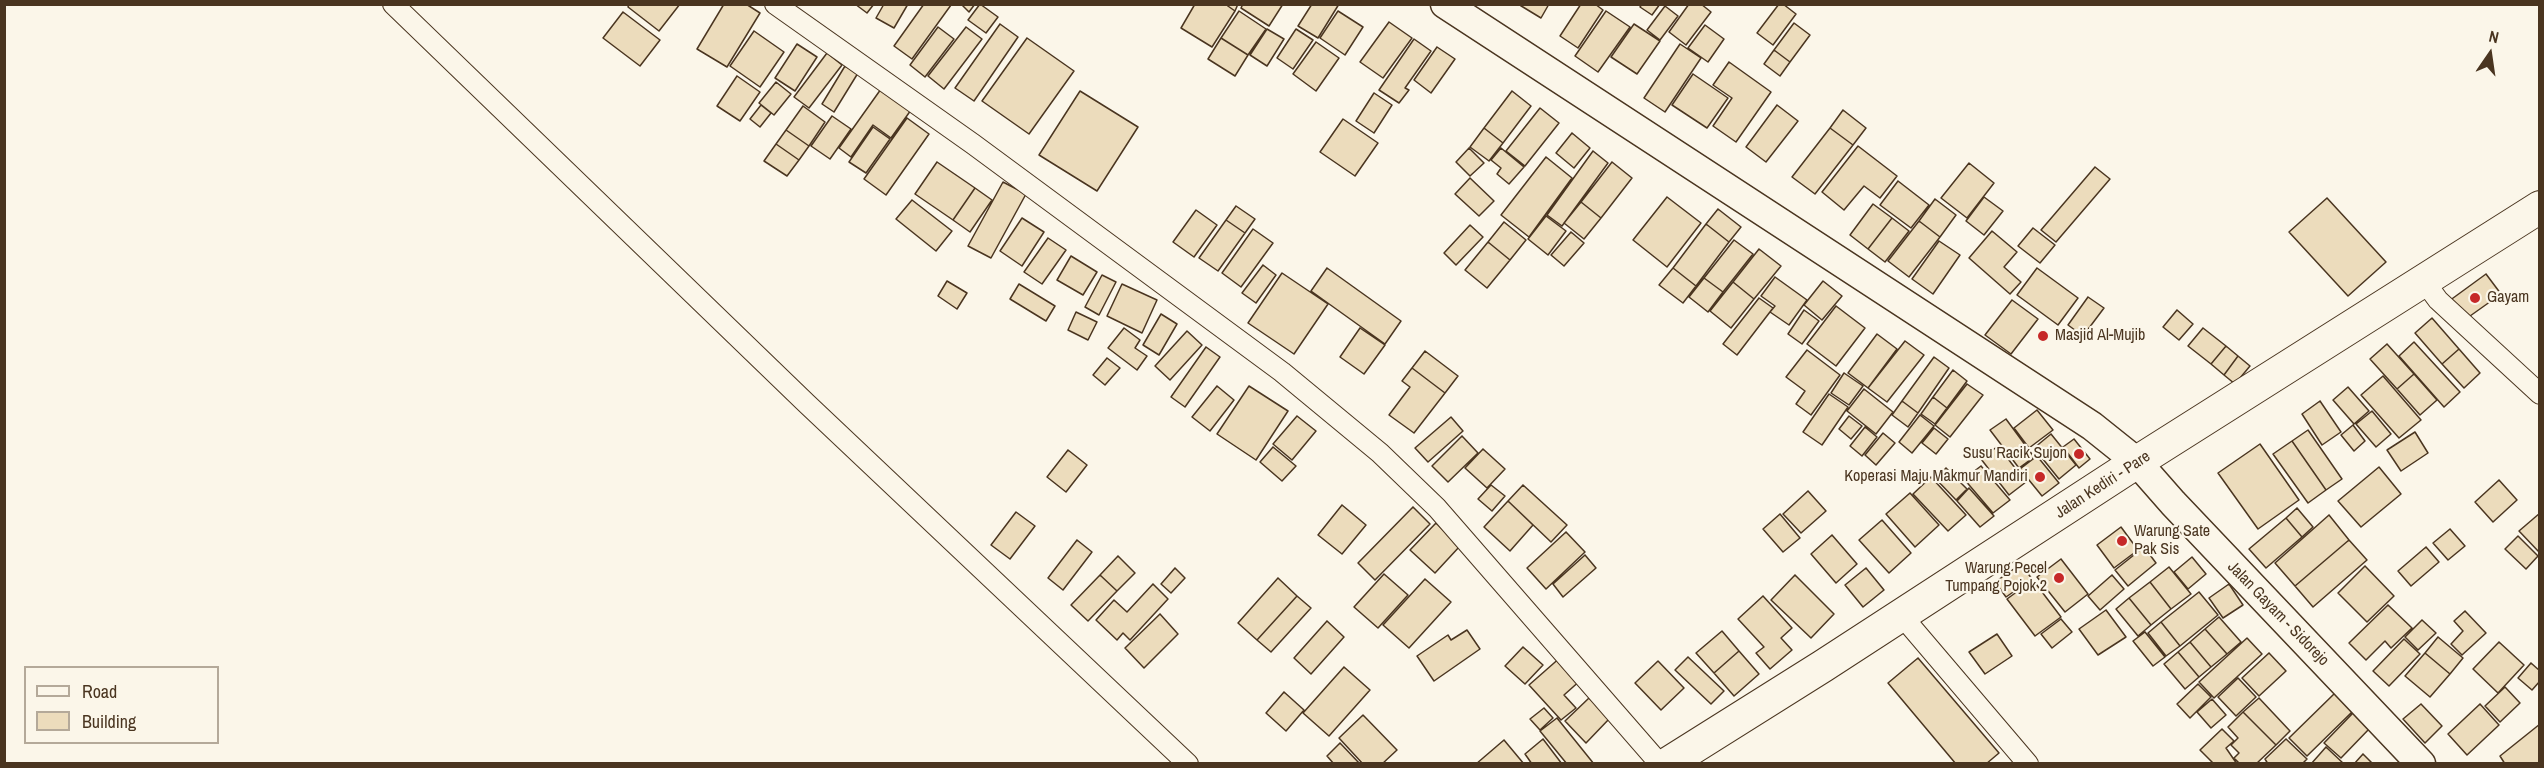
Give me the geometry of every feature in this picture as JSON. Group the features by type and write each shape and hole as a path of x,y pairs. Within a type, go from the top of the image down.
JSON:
{"main road":[{"name":"Jalan Kediri - Pare","path":"1667,764 2540,207"}],"street":[{"path":"393,4 806,403 1188,764"},
{"path":"775,4 973,144 1282,372 1380,453 1437,508 1660,764"},
{"name":"Jalan Gayam - Sidorejo","path":"1445,4 2092,426 2138,462 2173,503 2421,764"},
{"path":"2424,281 2438,300 2540,394"},
{"path":"1902,616 2028,764"}],"building":[{"path":"629,4 680,4 659,31 628,7"},
{"path":"724,4 746,4 760,13 727,67 697,49"},
{"path":"855,4 874,4 867,13"},
{"path":"884,4 908,4 894,28 876,18"},
{"path":"924,4 951,5 912,59 894,46"},
{"path":"961,4 975,4 969,12"},
{"path":"980,4 998,17 986,33 968,20"},
{"path":"1195,4 1225,4 1235,11 1212,47 1181,28"},
{"path":"1225,4 1238,4 1235,11"},
{"path":"1243,4 1283,4 1269,26 1241,8"},
{"path":"1312,4 1339,4 1318,38 1298,26"},
{"path":"1518,4 1549,4 1541,18"},
{"path":"1581,4 1595,4 1603,10 1578,48 1560,36"},
{"path":"1642,4 1660,4 1652,15 1640,7"},
{"path":"1689,4 1701,4 1711,12 1686,45 1669,32"},
{"path":"1779,4 1783,4 1796,14 1773,45 1757,33"},
{"path":"1665,6 1678,16 1660,40 1647,30"},
{"path":"1239,11 1266,29 1248,55 1221,38"},
{"path":"1338,11 1363,27 1345,55 1320,38"},
{"path":"1606,11 1630,27 1598,72 1575,56"},
{"path":"623,12 660,40 640,66 603,38"},
{"path":"1389,22 1412,38 1383,78 1360,62"},
{"path":"1794,23 1810,35 1790,62 1774,50"},
{"path":"1000,24 1018,37 974,101 955,88"},
{"path":"1634,24 1660,41 1637,74 1611,57"},
{"path":"1705,25 1724,39 1708,62 1688,48"},
{"path":"938,27 954,39 925,77 910,65"},
{"path":"966,27 982,39 944,89 928,76"},
{"path":"1267,29 1284,39 1267,66 1250,55"},
{"path":"1296,29 1313,40 1293,69 1277,58"},
{"path":"754,31 784,52 760,87 730,66"},
{"path":"1027,38 1074,71 1029,134 982,101"},
{"path":"1221,38 1248,55 1235,76 1208,59"},
{"path":"1414,39 1431,51 1405,88 1409,90 1399,103 1379,90"},
{"path":"1316,42 1339,58 1316,91 1293,74"},
{"path":"797,44 817,57 795,91 775,78"},
{"path":"1680,44 1701,58 1665,112 1644,98"},
{"path":"1437,47 1455,59 1431,93 1414,80"},
{"path":"1774,50 1790,62 1780,76 1764,64"},
{"path":"827,53 842,65 809,108 794,97"},
{"path":"1729,62 1771,92 1736,142 1713,126 1732,98 1713,85"},
{"path":"845,66 858,73 834,112 822,104"},
{"path":"1693,74 1728,98 1707,128 1672,105"},
{"path":"737,76 760,92 740,121 717,106"},
{"path":"776,82 791,94 774,115 759,103"},
{"path":"881,89 911,110 891,138 873,125 851,157 839,148"},
{"path":"1080,91 1138,127 1097,191 1039,155"},
{"path":"1512,91 1531,106 1503,143 1484,128"},
{"path":"1374,93 1392,105 1374,133 1356,121"},
{"path":"761,105 771,113 760,127 750,119"},
{"path":"1777,105 1798,121 1766,162 1746,147"},
{"path":"803,106 825,122 809,146 786,130"},
{"path":"1540,108 1559,123 1525,166 1506,151"},
{"path":"1843,110 1866,128 1853,145 1830,128"},
{"path":"832,116 851,129 830,159 811,146"},
{"path":"907,118 929,134 886,195 864,179"},
{"path":"1343,119 1378,143 1355,176 1320,152"},
{"path":"873,127 890,139 866,173 849,162"},
{"path":"1484,128 1503,143 1489,161 1470,147"},
{"path":"1830,128 1853,145 1815,194 1792,177"},
{"path":"786,130 809,146 799,160 776,144"},
{"path":"1572,133 1590,148 1574,168 1556,153"},
{"path":"776,144 799,160 787,176 764,161"},
{"path":"1858,146 1897,176 1880,198 1864,186 1844,210 1822,192"},
{"path":"1469,148 1484,163 1470,176 1456,162"},
{"path":"1501,148 1524,167 1509,184 1497,174 1501,168 1491,160"},
{"path":"1593,151 1608,163 1562,226 1547,215"},
{"path":"1546,157 1572,178 1529,237 1501,215"},
{"path":"937,162 975,188 953,220 915,194"},
{"path":"1612,162 1632,178 1601,218 1581,202"},
{"path":"1969,163 1994,183 1967,218 1941,198"},
{"path":"2095,167 2110,179 2056,242 2041,230"},
{"path":"1470,178 1494,201 1479,216 1455,194"},
{"path":"1898,181 1929,205 1911,228 1880,205"},
{"path":"1003,182 1026,194 991,258 968,246"},
{"path":"975,188 992,200 970,232 953,220"},
{"path":"1667,197 1701,223 1667,267 1633,240"},
{"path":"1984,197 2003,211 1984,235 1966,221"},
{"path":"2327,198 2386,262 2348,296 2289,232"},
{"path":"1935,199 1956,215 1940,237 1919,221"},
{"path":"912,200 952,231 936,251 896,219"},
{"path":"1581,202 1601,218 1584,239 1564,223"},
{"path":"1873,204 1892,218 1868,249 1850,235"},
{"path":"1236,206 1255,219 1245,233 1226,220"},
{"path":"1718,209 1741,227 1729,242 1706,224"},
{"path":"1196,210 1217,225 1194,257 1173,242"},
{"path":"1546,216 1566,231 1548,255 1528,239"},
{"path":"1022,218 1044,232 1022,266 1000,251"},
{"path":"1892,218 1909,231 1885,262 1868,249"},
{"path":"1226,220 1245,233 1218,271 1199,258"},
{"path":"1919,221 1940,237 1909,277 1888,261"},
{"path":"1504,222 1526,240 1510,260 1488,242"},
{"path":"1706,224 1729,242 1696,286 1673,268"},
{"path":"1470,225 1483,237 1456,265 1444,253"},
{"path":"2033,228 2055,245 2040,263 2018,246"},
{"path":"1253,229 1273,243 1241,287 1222,273"},
{"path":"1992,231 2017,252 2004,267 2021,282 2010,294 1969,258"},
{"path":"1571,232 1584,243 1564,266 1551,255"},
{"path":"1048,238 1066,250 1042,284 1024,272"},
{"path":"1734,240 1753,254 1723,292 1704,278"},
{"path":"1939,241 1960,255 1933,294 1912,279"},
{"path":"1488,242 1510,260 1487,288 1465,270"},
{"path":"1759,249 1781,266 1754,299 1733,282"},
{"path":"1071,256 1097,272 1083,295 1057,280"},
{"path":"1263,265 1276,275 1256,303 1242,293"},
{"path":"1327,268 1401,321 1385,344 1311,291"},
{"path":"1673,268 1696,286 1683,303 1659,285"},
{"path":"2037,268 2078,298 2058,325 2017,295"},
{"path":"1282,273 1328,304 1294,354 1248,323"},
{"name":"Gayam","path":"2486,274 2501,294 2463,321 2449,301"},
{"path":"1102,275 1116,282 1099,315 1085,307"},
{"path":"1775,277 1807,300 1789,325 1770,312 1775,306 1761,296"},
{"path":"1704,278 1723,292 1708,312 1689,297"},
{"path":"947,281 967,293 957,309 938,296"},
{"path":"1823,281 1842,296 1822,320 1804,305"},
{"path":"1733,282 1754,299 1731,328 1710,311"},
{"path":"1019,284 1055,306 1046,321 1010,299"},
{"path":"1122,284 1157,300 1142,333 1107,316"},
{"path":"2088,297 2104,308 2083,336 2068,325"},
{"path":"1759,298 1773,308 1737,355 1723,344"},
{"path":"2012,300 2038,319 2011,354 1985,335"},
{"path":"1836,306 1865,328 1836,366 1807,344"},
{"path":"1804,310 1819,321 1802,344 1788,334"},
{"path":"2177,310 2193,324 2179,340 2163,327"},
{"path":"1076,312 1097,322 1088,340 1068,330"},
{"path":"1161,314 1177,324 1159,355 1143,345"},
{"path":"2432,318 2459,349 2442,364 2415,333"},
{"path":"1124,328 1140,340 1135,348 1147,356 1137,370 1108,348"},
{"path":"1360,328 1385,345 1364,374 1340,357"},
{"path":"2203,328 2226,346 2211,364 2188,346"},
{"path":"1187,331 1202,345 1170,380 1155,366"},
{"path":"1877,334 1897,349 1868,388 1848,373"},
{"path":"1905,341 1924,355 1887,402 1868,388"},
{"path":"2414,342 2460,392 2444,407 2399,356"},
{"path":"2387,344 2414,374 2397,389 2370,359"},
{"path":"2226,346 2238,356 2224,375 2211,364"},
{"path":"1206,347 1220,357 1185,407 1171,397"},
{"path":"2459,349 2480,373 2464,388 2442,364"},
{"path":"1807,350 1840,375 1811,415 1796,404 1805,391 1786,377"},
{"path":"1425,351 1458,376 1445,393 1412,368"},
{"path":"2238,356 2250,366 2235,384 2224,375"},
{"path":"1934,357 1949,368 1918,413 1902,401"},
{"path":"1107,358 1120,368 1105,385 1093,375"},
{"path":"1412,368 1445,393 1414,433 1389,415 1410,387 1402,381"},
{"path":"1953,370 1967,381 1947,408 1933,397"},
{"path":"1844,373 1863,386 1849,405 1831,393"},
{"path":"2414,374 2437,400 2420,415 2397,389"},
{"path":"2383,376 2421,420 2399,438 2361,395"},
{"path":"1967,384 1983,395 1950,437 1935,425"},
{"path":"1217,386 1234,400 1210,431 1192,417"},
{"path":"1249,386 1288,411 1256,460 1217,434"},
{"path":"2348,387 2369,411 2354,424 2333,400"},
{"path":"1864,389 1893,412 1876,434 1847,411"},
{"path":"1829,394 1848,407 1822,445 1803,432"},
{"path":"1933,397 1947,408 1935,424 1921,414"},
{"path":"1902,401 1918,413 1908,427 1892,415"},
{"path":"2320,401 2341,432 2322,445 2302,414"},
{"path":"2037,410 2053,430 2029,448 2014,428"},
{"path":"2372,411 2391,434 2376,447 2356,424"},
{"path":"1920,415 1934,426 1912,453 1899,442"},
{"path":"1297,416 1316,431 1292,460 1273,444"},
{"path":"1849,416 1862,426 1851,439 1839,429"},
{"path":"1451,417 1463,431 1428,462 1415,448"},
{"path":"2006,419 2034,457 2019,468 1990,430"},
{"path":"2353,425 2365,441 2354,451 2341,435"},
{"path":"1865,427 1877,437 1862,456 1850,446"},
{"path":"1934,428 1948,439 1936,454 1922,443"},
{"path":"2308,430 2342,479 2326,490 2292,441"},
{"path":"2415,432 2428,453 2401,471 2387,450"},
{"path":"1883,433 1895,443 1876,465 1865,455"},
{"path":"2051,434 2076,465 2059,479 2034,448"},
{"path":"1462,436 1478,453 1448,482 1432,466"},
{"path":"2074,439 2090,459 2079,468 2063,447"},
{"path":"2292,441 2326,490 2308,503 2273,454"},
{"path":"2260,444 2299,500 2258,529 2218,473"},
{"path":"1998,446 2026,482 2009,495 1981,459"},
{"path":"1273,447 1296,466 1282,481 1260,462"},
{"path":"1483,449 1505,469 1487,488 1465,468"},
{"path":"1068,450 1087,465 1066,492 1047,477"},
{"path":"2037,456 2059,483 2042,496 2020,469"},
{"path":"1981,466 2010,500 1993,513 1964,479"},
{"path":"2379,467 2401,494 2361,527 2338,501"},
{"path":"1946,468 1967,489 1956,500 1935,478"},
{"path":"1931,477 1966,515 1948,531 1913,494"},
{"path":"2499,480 2517,500 2493,522 2475,502"},
{"path":"1491,485 1505,496 1492,511 1478,499"},
{"path":"1523,485 1567,525 1551,542 1508,501"},
{"path":"1969,488 1994,516 1980,527 1957,501"},
{"path":"1808,491 1826,511 1801,533 1783,514"},
{"path":"1910,493 1939,525 1915,547 1886,514"},
{"path":"1508,501 1533,525 1510,551 1484,527"},
{"path":"1342,505 1366,525 1342,554 1318,535"},
{"path":"1413,507 1430,524 1375,580 1358,563"},
{"path":"2297,508 2313,527 2302,537 2286,518"},
{"path":"1016,512 1035,526 1010,559 991,545"},
{"path":"2540,513 2540,552 2539,552 2519,531"},
{"path":"1780,514 1800,538 1783,552 1763,529"},
{"path":"2329,515 2349,540 2295,586 2275,563"},
{"path":"2286,518 2302,537 2266,568 2249,549"},
{"path":"1882,520 1911,553 1889,573 1859,540"},
{"path":"1436,523 1460,546 1435,573 1410,550"},
{"path":"2121,527 2138,550 2114,568 2097,545"},
{"path":"2450,529 2465,546 2448,560 2433,543"},
{"path":"1566,532 1585,552 1546,589 1527,568"},
{"path":"1832,535 1857,564 1836,583 1811,554"},
{"path":"2518,536 2538,556 2526,569 2505,549"},
{"path":"1077,540 1092,552 1063,590 1048,578"},
{"path":"2349,540 2367,560 2313,607 2295,586"},
{"path":"2144,547 2156,563 2128,586 2115,570"},
{"path":"2426,547 2439,562 2411,586 2398,571"},
{"path":"1585,555 1596,568 1563,597 1553,584"},
{"path":"1118,556 1135,573 1117,591 1100,575"},
{"path":"2192,557 2206,574 2188,589 2174,572"},
{"path":"2061,559 2088,594 2065,612 2037,577"},
{"path":"2021,564 2032,579 2006,597 1995,582"},
{"path":"2365,566 2394,596 2367,622 2338,593"},
{"path":"2169,567 2191,594 2171,609 2150,582"},
{"path":"1175,568 1185,578 1171,593 1161,584"},
{"path":"1866,568 1884,590 1863,607 1845,585"},
{"path":"1384,574 1408,595 1378,628 1354,607"},
{"path":"1100,575 1117,591 1088,621 1071,605"},
{"path":"1795,575 1834,614 1811,638 1771,600"},
{"path":"2112,575 2124,589 2100,610 2088,596"},
{"path":"1278,578 1297,596 1257,640 1238,623"},
{"path":"1425,579 1451,602 1409,648 1383,625"},
{"path":"2033,580 2061,617 2035,636 2007,599"},
{"path":"2150,582 2171,609 2151,625 2129,598"},
{"path":"1153,584 1168,599 1130,640 1123,633 1117,640 1096,620 1114,600 1127,612"},
{"path":"2229,584 2243,605 2223,618 2209,598"},
{"path":"2199,592 2218,615 2180,646 2161,622"},
{"path":"1297,596 1311,608 1271,652 1257,640"},
{"path":"1763,596 1792,628 1781,638 1792,650 1770,669 1756,653 1764,647 1738,619"},
{"path":"2129,598 2151,625 2138,636 2116,609"},
{"path":"2388,605 2412,628 2391,648 2385,641 2366,660 2349,643"},
{"path":"2106,610 2126,637 2098,655 2079,629"},
{"path":"2465,611 2486,633 2462,655 2451,644 2463,631 2454,621"},
{"path":"1160,614 1178,634 1144,668 1125,648"},
{"path":"2219,617 2241,642 2227,654 2205,629"},
{"path":"2061,619 2072,632 2052,648 2041,634"},
{"path":"2422,620 2436,633 2418,650 2405,637"},
{"path":"1327,621 1344,637 1311,674 1294,658"},
{"path":"2161,622 2180,646 2166,656 2148,633"},
{"path":"2205,629 2227,654 2211,667 2190,642"},
{"path":"1467,630 1480,649 1434,681 1417,656 1448,635 1451,640"},
{"path":"1722,631 1739,651 1714,673 1696,653"},
{"path":"2145,632 2165,657 2153,666 2133,641"},
{"path":"1997,634 2012,656 1985,674 1969,652"},
{"path":"2438,637 2463,658 2450,674 2425,653"},
{"path":"2247,638 2262,654 2214,698 2199,682"},
{"path":"2404,639 2420,654 2389,686 2373,671"},
{"path":"2190,642 2211,667 2199,677 2178,652"},
{"path":"2499,642 2524,665 2498,693 2473,669"},
{"path":"1523,647 1543,665 1525,684 1505,666"},
{"path":"1739,651 1759,674 1734,696 1714,673"},
{"path":"2178,652 2199,677 2185,689 2164,664"},
{"path":"2269,653 2286,671 2259,696 2242,678"},
{"path":"2425,653 2450,674 2430,697 2405,676"},
{"path":"1562,656 1582,679 1564,695 1576,708 1561,720 1529,685"},
{"path":"1688,657 1724,691 1711,704 1675,670"},
{"path":"1918,658 1999,753 1986,764 1956,764 1888,683"},
{"path":"1658,661 1684,688 1661,710 1635,683"},
{"path":"2531,663 2540,671 2540,681 2532,690 2518,678"},
{"path":"1344,667 1370,690 1329,736 1303,713"},
{"path":"2238,678 2256,697 2236,716 2218,697"},
{"path":"2198,684 2211,697 2190,718 2177,704"},
{"path":"2505,687 2520,703 2500,722 2485,706"},
{"path":"1284,692 1304,710 1286,731 1266,713"},
{"path":"2335,693 2353,711 2307,756 2289,738"},
{"path":"1589,698 1610,718 1586,743 1565,721"},
{"path":"2259,698 2290,731 2276,745 2243,712"},
{"path":"2212,699 2226,715 2211,728 2197,712"},
{"path":"2421,704 2442,726 2425,743 2403,719"},
{"path":"2480,704 2499,725 2467,755 2448,734"},
{"path":"1544,708 1553,718 1540,730 1530,719"},
{"path":"2243,712 2276,745 2256,764 2240,764 2234,758 2239,753 2231,745 2238,738 2228,727"},
{"path":"2353,713 2370,728 2341,758 2324,743"},
{"path":"1363,715 1397,750 1382,764 1363,764 1339,738"},
{"path":"1557,718 1594,764 1567,764 1540,731"},
{"path":"2540,724 2540,764 2505,764 2500,756"},
{"path":"2222,729 2234,741 2226,748 2237,764 2214,764 2200,750"},
{"path":"1543,739 1562,764 1532,764 1525,754"},
{"path":"2286,739 2307,759 2302,764 2268,764 2265,759"},
{"path":"1504,740 1524,764 1476,764"},
{"path":"1340,743 1360,764 1334,764 1327,756"},
{"path":"2326,747 2344,764 2311,764"},
{"path":"2363,754 2373,764 2354,764"}],"place":[{"name":"Gayam","path":"2475,298"},
{"name":"Masjid Al-Mujib","path":"2043,336"},
{"name":"Susu Racik Sujon","path":"2079,454"},
{"name":"Koperasi Maju Makmur Mandiri","path":"2040,477"},
{"name":"Warung Sate Pak Sis","path":"2122,541"},
{"name":"Warung Pecel Tumpang Pojok 2","path":"2059,578"}]}
